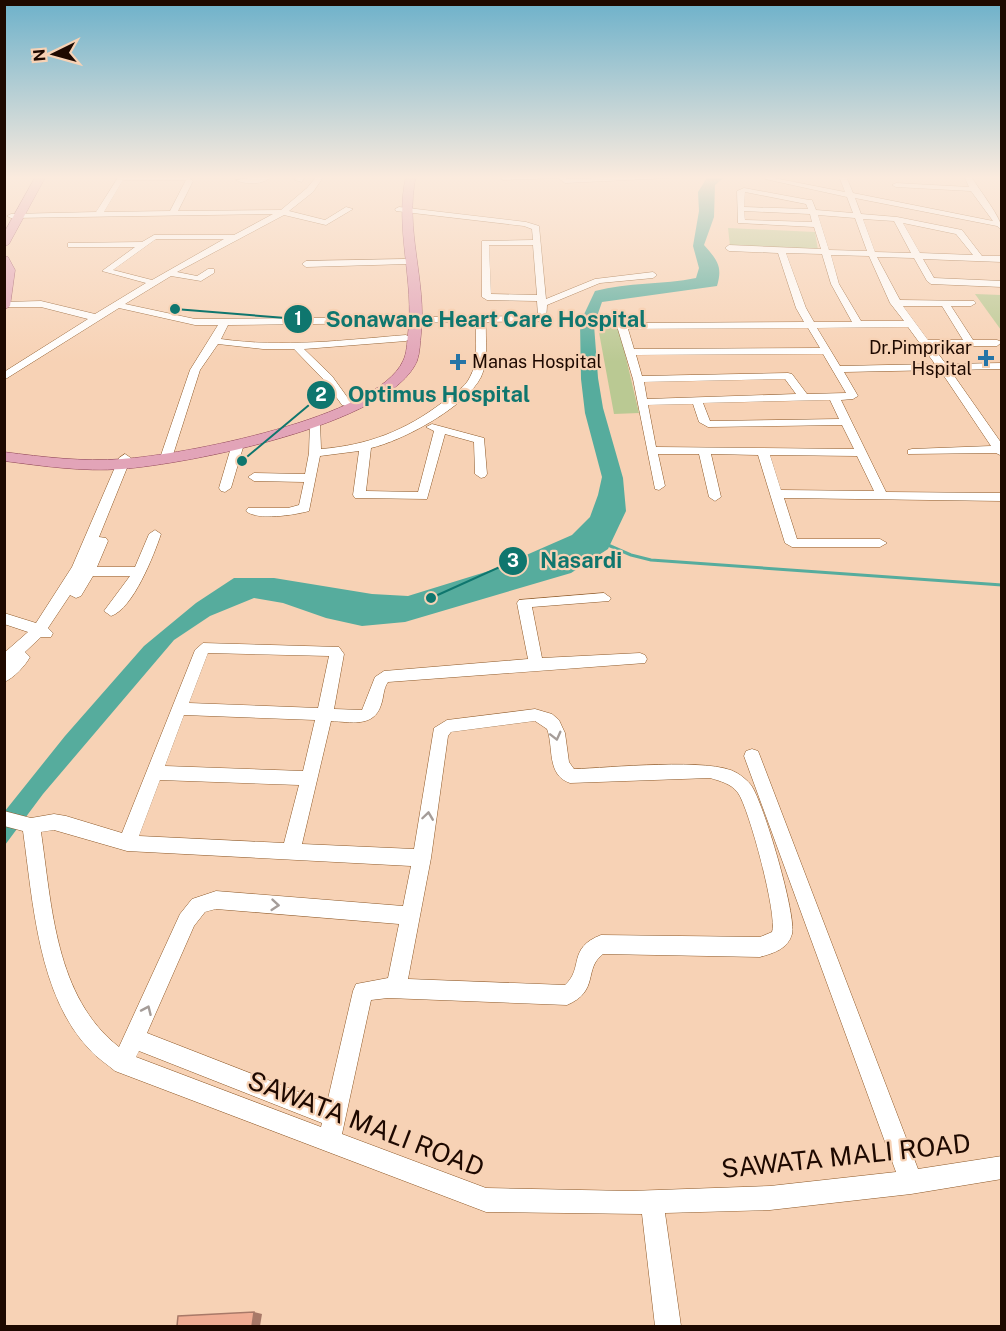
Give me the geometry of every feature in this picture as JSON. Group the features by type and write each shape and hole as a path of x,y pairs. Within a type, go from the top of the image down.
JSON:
{"main road":[{"path":"166,456 280,428 346,403 392,376 398,367 413,321 405,266 405,238"},
{"path":"4,456 67,464 166,456 238,444 314,422 373,397 402,376 410,362 413,321 406,238"},
{"path":"4,259 9,270 5,305"},
{"path":"4,450 124,461"}],"street":[{"path":"152,238 106,271 155,283"},
{"path":"4,377 171,273 233,238"},
{"path":"119,305 195,322 543,319 537,238"},
{"path":"821,238 835,284 858,324"},
{"path":"866,238 881,279 895,303 1000,450"},
{"path":"908,238 933,282 1002,284"},
{"path":"964,238 979,258"},
{"path":"538,242 485,243 487,297 559,300 595,281 653,275"},
{"path":"71,245 143,244"},
{"path":"729,248 1001,259"},
{"path":"642,402 834,397 854,394 801,308 781,250"},
{"path":"64,255 130,254"},
{"path":"201,255 211,257"},
{"path":"306,264 405,266"},
{"path":"340,270 405,266"},
{"path":"171,273 198,279 211,271"},
{"path":"5,305 36,302 97,318"},
{"path":"895,303 971,303"},
{"path":"945,303 970,343"},
{"path":"166,456 195,370 215,341 225,321"},
{"path":"315,453 365,448 412,431 468,387 476,377 478,369 481,321"},
{"path":"659,486 638,379 622,326 909,324"},
{"path":"215,341 239,345 298,348 406,338"},
{"path":"924,343 997,343"},
{"path":"298,348 328,378 346,403"},
{"path":"630,352 827,351"},
{"path":"837,369 1002,366"},
{"path":"638,379 788,376 804,398"},
{"path":"834,397 882,496"},
{"path":"697,400 705,422 708,424 847,423"},
{"path":"252,511 288,512 305,508 315,453 314,422"},
{"path":"422,423 440,431 480,440 481,474"},
{"path":"365,448 359,495 423,496 440,431"},
{"path":"225,488 238,444"},
{"path":"651,450 861,453"},
{"path":"912,452 1000,450"},
{"path":"704,451 715,497"},
{"path":"763,453 792,543 880,543"},
{"path":"4,662 43,631 67,591 103,518 124,461"},
{"path":"254,477 311,477"},
{"path":"777,494 1002,497"},
{"path":"4,676 89,572 103,534 103,518"},
{"path":"111,611 126,594 140,572 155,534"},
{"path":"89,572 140,572"},
{"path":"536,664 524,603 604,598"},
{"path":"4,618 43,631"},
{"path":"127,843 200,652 204,648 332,651 337,654 325,714 291,852"},
{"path":"178,710 368,716 372,710 378,682 384,677 536,664 640,659"},
{"path":"329,1142 360,995 368,989 396,988 567,995 575,992 580,985 587,955 593,946 601,944 760,946 776,943 783,935 783,909 745,789 738,782 721,773 710,771 570,776 563,769 555,728 543,716 535,715 447,726 440,734 422,858 396,988"},
{"path":"752,756 910,1182"},
{"path":"153,773 309,778"},
{"path":"4,818 31,826 54,822 66,824 127,843 422,858"},
{"name":"SAWATA MALI ROAD","path":"31,826 55,965 69,1003 88,1035 123,1063 477,1198 652,1202 770,1198 910,1182 1002,1167"},
{"path":"123,1063 187,920 199,905 216,900 410,916"},
{"path":"134,1039 334,1117"},
{"path":"652,1202 668,1326"}],"green space":[{"path":"729,238 816,238 818,250 730,246"},
{"path":"975,294 1001,295 1001,330"},
{"path":"618,324 639,413 614,414 598,327"}],"water":[{"path":"694,238 706,238 704,245 719,268 717,286 602,302 594,325 603,408 623,478 626,511 608,549 571,573 405,622 362,626 326,618 283,603 254,598 210,616 174,640 43,794 5,845 5,811 65,736 144,646 196,603 234,578 274,578 372,594 408,596 492,570 572,535 590,517 602,477 585,413 581,379 580,323 595,291 696,278 699,268 693,246"}],"building":[{"path":"254,1312 252,1326 177,1326 178,1316"}],"waterway":[{"path":"608,545 631,555 651,560 1002,585"}],"place":[{"name":"Sonawane Heart Care Hospital","path":"175,309"},
{"name":"Dr.Pimprikar Hspital","path":"986,358"},
{"name":"Manas Hospital","path":"458,362"},
{"name":"Optimus Hospital","path":"242,461"},
{"name":"Nasardi","path":"431,598"}]}
